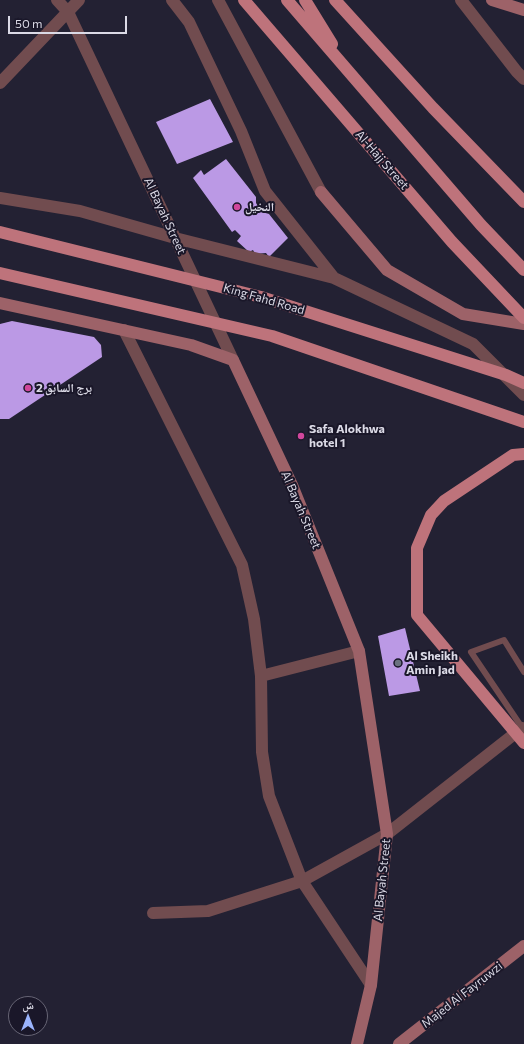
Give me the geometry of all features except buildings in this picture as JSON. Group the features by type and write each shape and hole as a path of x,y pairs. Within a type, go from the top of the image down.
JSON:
{"main road":[{"name":"Al-Hajj Street","path":"244,0 452,242 524,318"},
{"path":"287,0 481,225 524,270"},
{"path":"305,0 354,78"},
{"path":"335,0 433,108 524,202"},
{"name":"King Fahd Road","path":"0,232 261,296 506,375 524,383"},
{"path":"0,273 272,336 524,422"},
{"path":"524,454 513,455 506,459 444,501 431,515 417,548 417,615 524,743"}],"street":[{"name":"Al Bayah Street","path":"57,0 68,12 292,485 359,651 387,834 371,986 357,1044"},
{"path":"0,83 79,0"},
{"path":"172,0 189,22 241,130 265,191 334,278"},
{"path":"218,0 321,192 387,270 463,314 524,324"},
{"path":"461,0 524,79"},
{"path":"492,0 524,10"},
{"path":"0,198 80,211 175,238 334,278 473,344 524,395"},
{"path":"0,303 191,345 233,360"},
{"path":"124,330 242,565 254,619 261,676 262,752 269,796 302,881 371,986"},
{"path":"261,676 359,651"},
{"path":"153,913 208,911 302,881 387,834 523,729"},
{"name":"Majed Al Fayruwzi","path":"399,1044 524,946"}],"lane":[{"path":"523,729 471,652 504,640 524,672"}],"place":[{"name":"النخيل","path":"237,207"},
{"name":"برج السابق 2","path":"28,388"},
{"name":"Safa Alokhwa hotel 1","path":"301,436"},
{"name":"Al Sheikh Amin Jad","path":"398,663"}]}
